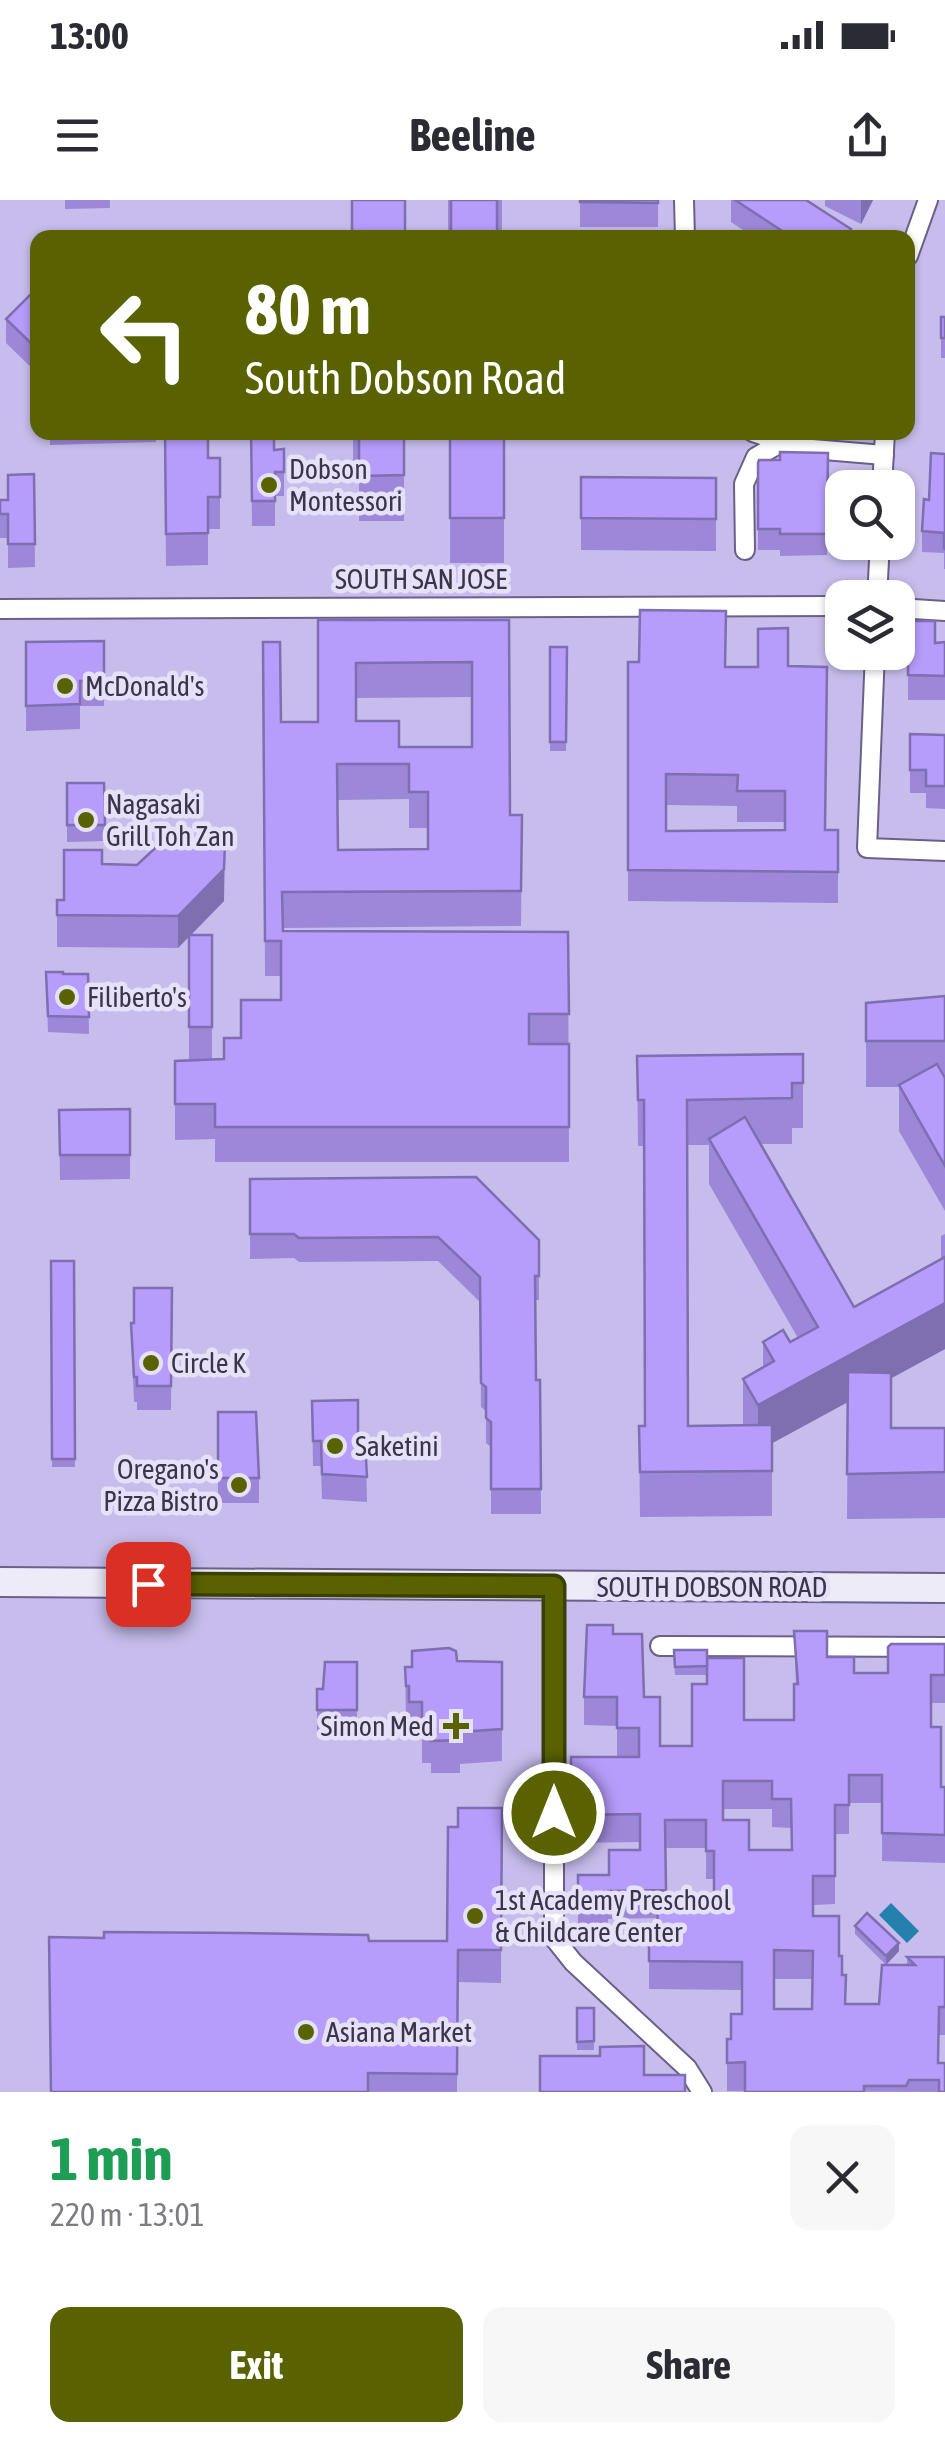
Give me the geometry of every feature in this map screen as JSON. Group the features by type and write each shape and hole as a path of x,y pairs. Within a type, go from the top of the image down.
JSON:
{"main road":[{"name":"SOUTH DOBSON ROAD","path":"0,1582 945,1588"}],"street":[{"path":"684,200 685,230"},
{"path":"915,236 928,200"},
{"path":"776,440 800,448 884,456"},
{"path":"883,470 885,440"},
{"path":"745,550 744,484 756,456 782,442"},
{"name":"SOUTH SAN JOSE","path":"0,609 825,606"},
{"path":"915,609 945,611"},
{"path":"874,670 867,848 945,850"},
{"path":"554,1586 554,1938 573,1962 687,2068 702,2092"},
{"path":"660,1646 945,1647"}],"water":[{"path":"891,1903 919,1931 907,1943 879,1915"}],"building":[{"path":"352,200 405,200 405,230 352,230"},
{"path":"451,200 497,200 497,230 451,230"},
{"path":"658,200 658,203 580,202"},
{"path":"735,200 806,200 851,229 850,230 781,230"},
{"path":"30,295 30,342 6,319"},
{"path":"941,317 945,317 945,338 941,338"},
{"path":"165,440 208,440 208,458 220,458 220,497 208,497 208,533 166,534"},
{"name":"Dobson Montessori","path":"251,440 274,440 274,450 284,449 284,472 275,472 275,501 252,501"},
{"path":"359,440 404,440 404,475 359,476"},
{"path":"450,440 504,440 504,518 450,518"},
{"path":"780,452 828,453 825,534 780,534 780,529 758,529 758,463 780,460"},
{"path":"931,453 945,454 945,549 944,533 922,531 924,499 929,500"},
{"path":"34,474 35,544 8,544 8,514 0,514 0,500 8,500 8,475"},
{"path":"581,477 716,478 716,519 581,518"},
{"path":"640,610 726,611 725,667 758,667 758,629 788,628 788,666 827,670 825,830 838,830 838,872 628,870 628,662 639,662","holes":["666,774 738,775 737,791 785,791 785,830 666,831"]},
{"path":"318,620 509,620 510,815 522,815 521,891 282,892 283,931 568,932 569,1014 529,1014 529,1044 569,1044 569,1127 215,1127 215,1104 175,1104 175,1061 224,1059 224,1038 241,1038 241,1000 281,1000 281,941 265,941 263,642 280,642 281,722 318,722","holes":["472,662 472,747 399,747 399,721 356,721 356,663","337,764 409,764 409,792 428,792 428,849 338,850"]},
{"path":"915,621 935,621 935,643 945,642 945,676 908,675 908,670 915,670"},
{"path":"104,641 104,681 80,681 80,704 26,706 26,642"},
{"path":"550,647 567,647 566,742 550,742"},
{"path":"910,734 945,735 945,786 926,786 926,770 910,770"},
{"name":"Nagasaki Grill Toh Zan","path":"67,783 104,783 105,825 67,825"},
{"path":"166,838 170,842 225,843 224,869 178,916 57,915 57,900 64,900 64,850 102,850 102,864 137,865"},
{"path":"189,935 212,935 212,1027 189,1027"},
{"path":"46,972 88,974 89,1017 48,1016"},
{"path":"945,996 945,1041 866,1041 866,1003"},
{"path":"803,1054 803,1083 792,1083 792,1098 687,1100 688,1426 772,1425 772,1471 640,1472 639,1426 645,1426 644,1100 638,1100 637,1056"},
{"path":"937,1064 945,1078 945,1166 899,1085"},
{"path":"130,1109 130,1155 60,1155 59,1110"},
{"path":"745,1117 854,1307 945,1257 945,1303 758,1405 743,1379 774,1361 763,1342 783,1330 790,1342 818,1327 709,1139"},
{"path":"476,1177 539,1240 539,1276 535,1276 541,1489 491,1489 491,1422 486,1418 486,1387 481,1383 480,1277 438,1237 299,1238 294,1234 250,1234 250,1179"},
{"path":"51,1261 74,1261 75,1459 52,1459"},
{"name":"Circle K","path":"134,1288 172,1288 171,1386 137,1386 131,1323"},
{"path":"848,1372 891,1373 891,1428 945,1428 945,1472 847,1474"},
{"name":"Saketini","path":"358,1400 358,1459 366,1459 367,1477 322,1474 321,1441 313,1441 312,1401"},
{"name":"Oregano's Pizza Bistro","path":"218,1412 256,1412 259,1478 218,1478"},
{"path":"587,1625 613,1625 613,1634 642,1634 644,1697 660,1697 660,1746 692,1746 692,1684 707,1684 707,1658 744,1658 744,1720 794,1720 794,1684 798,1684 794,1631 827,1631 827,1657 854,1657 854,1673 888,1673 891,1644 945,1644 945,1675 931,1675 931,1727 941,1727 945,1835 882,1833 882,1775 849,1775 849,1805 835,1805 835,1876 813,1876 813,1916 839,1916 845,2004 879,2004 882,1965 915,1965 907,1957 945,1957 945,2007 939,2007 938,2063 945,2063 945,2092 939,2092 939,2080 909,2080 906,2086 864,2086 864,2092 745,2092 745,2062 727,2063 731,2014 742,2014 742,1962 649,1961 649,1931 658,1931 657,1897 714,1897 714,1851 706,1851 706,1820 665,1820 666,1890 608,1891 608,1906 578,1906 578,1875 609,1875 609,1850 640,1850 640,1814 571,1815 571,1757 639,1757 639,1728 617,1728 617,1697 584,1697","holes":["723,1781 772,1781 772,1799 791,1799 792,1850 749,1850 749,1820 723,1820","774,1950 813,1951 812,2009 774,2009"]},
{"path":"674,1650 707,1650 707,1666 675,1667"},
{"path":"412,1651 456,1651 457,1661 502,1662 502,1729 460,1732 460,1740 431,1741 431,1731 422,1731 422,1702 409,1702 405,1667 412,1667"},
{"path":"325,1662 357,1662 357,1710 317,1710 317,1689 323,1689"},
{"path":"458,1808 502,1808 501,1950 458,1950 457,2074 368,2073 368,2092 51,2092 49,1937 104,1938 104,1932 240,1933 368,1935 369,1941 447,1941 448,1827 458,1827"},
{"path":"867,1913 899,1943 886,1956 855,1926"},
{"path":"577,2008 594,2008 594,2041 577,2042"},
{"path":"644,2046 644,2075 685,2075 685,2092 540,2092 540,2056 600,2056 600,2047"}],"place":[{"name":"Dobson Montessori","path":"269,485"},
{"name":"McDonald's","path":"65,686"},
{"name":"Nagasaki Grill Toh Zan","path":"86,820"},
{"name":"Filiberto's","path":"67,997"},
{"name":"Circle K","path":"151,1363"},
{"name":"Saketini","path":"335,1446"},
{"name":"Oregano's Pizza Bistro","path":"239,1485"},
{"name":"Simon Med","path":"456,1726"},
{"name":"1st Academy Preschool & Childcare Center","path":"475,1916"},
{"name":"Asiana Market","path":"306,2032"}],"route":[{"path":"148,1584 554,1586 554,1813"}]}
